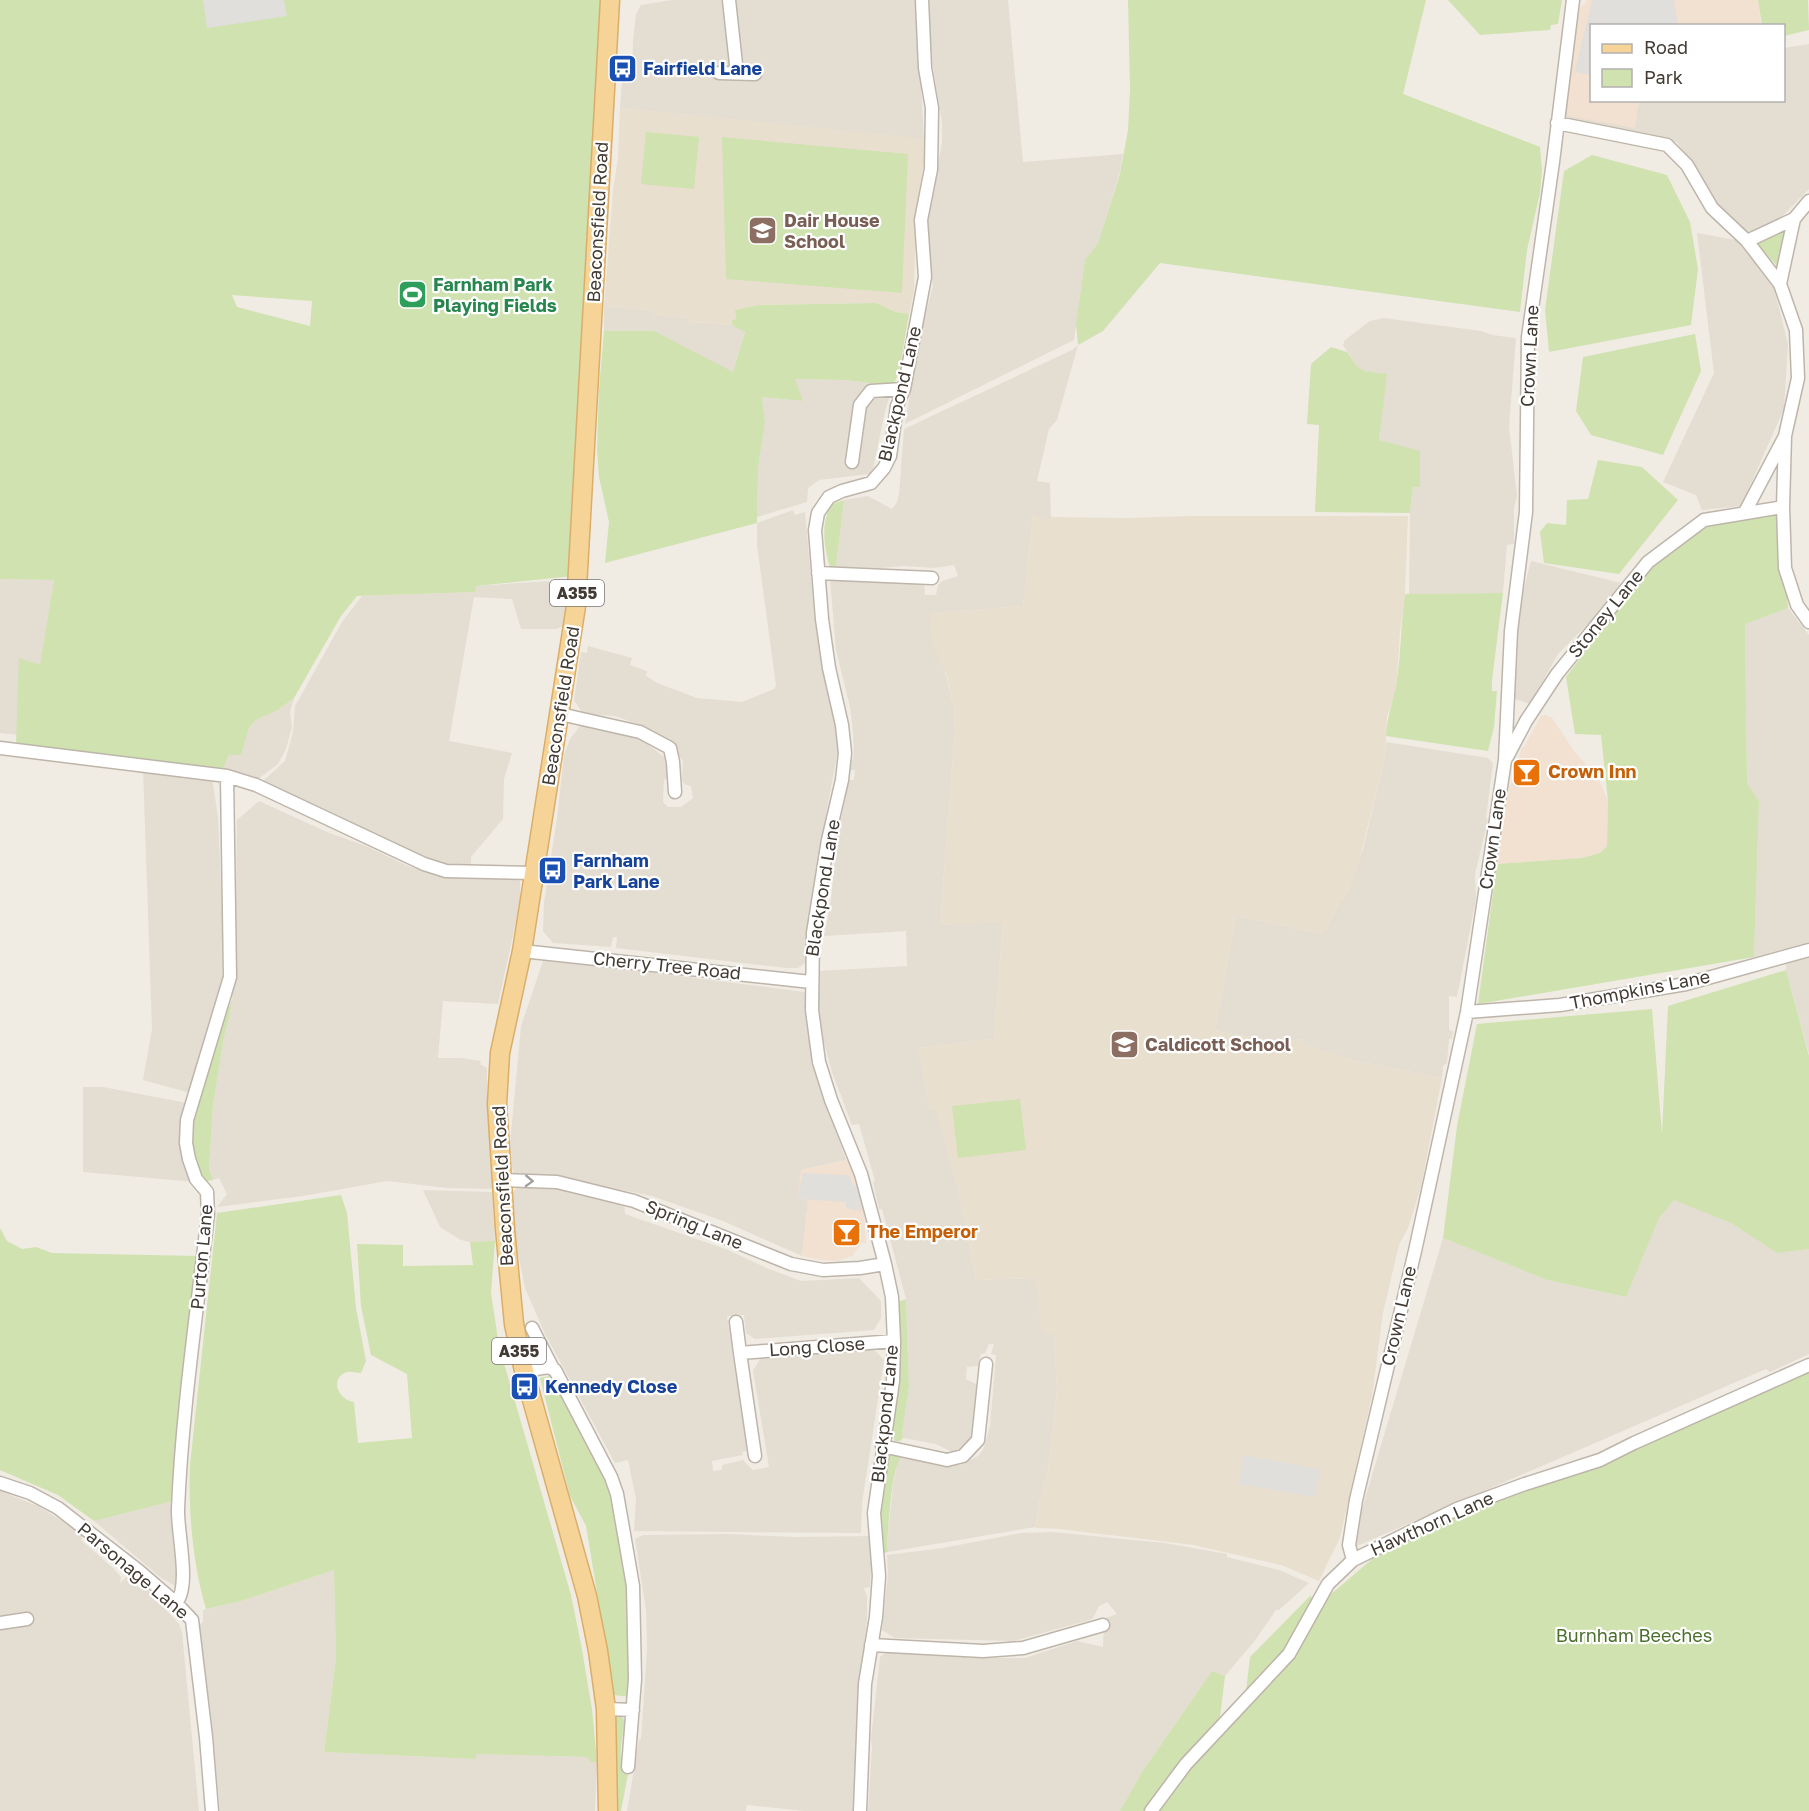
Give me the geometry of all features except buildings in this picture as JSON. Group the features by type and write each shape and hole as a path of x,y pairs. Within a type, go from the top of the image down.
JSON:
{"main road":[{"name":"Beaconsfield Road","path":"608,1811 606,1709 598,1651 587,1596 524,1371 514,1324 501,1180 498,1104 500,1053 522,951 560,714 577,588 610,0"}],"street":[{"path":"729,0 736,73"},
{"name":"Blackpond Lane","path":"860,1811 865,1684 876,1617 879,1576 874,1513 893,1381 894,1341 892,1297 885,1264 861,1174 831,1100 819,1062 814,1028 811,982 813,933 845,753 822,619 815,530 818,513 829,497 871,483 879,476 890,456 897,406 904,389 925,277 921,220 931,169 932,108 925,68 922,0"},
{"name":"Crown Lane","path":"1353,1560 1349,1545 1356,1500 1415,1251 1467,1012 1505,760 1511,631 1526,513 1528,337 1573,0"},
{"path":"719,73 756,75"},
{"path":"1557,123 1667,145 1687,165 1712,208 1747,241 1780,284 1796,330 1798,378 1785,436 1783,507 1785,568 1797,604 1809,622"},
{"path":"1747,241 1794,219 1809,201"},
{"path":"1780,284 1794,219"},
{"path":"852,462 860,405 871,391 904,389"},
{"path":"1745,512 1785,436"},
{"name":"Stoney Lane","path":"1505,760 1526,721 1557,674 1648,562 1704,520 1783,507"},
{"path":"818,573 932,579"},
{"path":"560,714 640,732 670,748 674,762 675,792"},
{"path":"0,748 227,776 256,786 424,864 446,871 534,873"},
{"name":"Purton Lane","path":"176,1603 183,1585 178,1519 180,1466 208,1214 207,1192 196,1179 186,1143 187,1120 230,977 227,776"},
{"name":"Cherry Tree Road","path":"522,951 811,982"},
{"name":"Thompkins Lane","path":"1467,1012 1560,1005 1686,984 1809,951"},
{"name":"Spring Lane","path":"501,1180 556,1182 634,1201 791,1264 823,1270 885,1264"},
{"path":"736,1322 755,1456"},
{"path":"532,1328 602,1458 617,1494 633,1586 635,1679 628,1767"},
{"name":"Long Close","path":"740,1353 894,1341"},
{"path":"882,1446 947,1460 963,1456 978,1440 986,1364"},
{"name":"Hawthorn Lane","path":"1151,1811 1186,1764 1289,1654 1328,1584 1353,1560 1457,1509 1600,1460 1809,1365"},
{"path":"524,1371 552,1367"},
{"name":"Parsonage Lane","path":"0,1483 30,1494 58,1509 139,1571 192,1620 212,1811"},
{"path":"0,1623 27,1619"},
{"path":"871,1645 983,1651 1023,1648 1104,1625"},
{"path":"606,1709 633,1710"}],"shaded area":[{"path":"203,0 284,0 287,16 207,28"},
{"path":"672,0 919,0 919,52 924,139 620,108 622,81 625,78 632,78 636,14 641,5"},
{"path":"930,0 1008,0 1023,162 1123,154 1120,172 1098,243 1085,260 1074,340 905,424 919,338 933,286 926,226 942,143 942,122 930,49"},
{"path":"1586,0 1758,0 1761,24 1590,24 1590,102 1639,102 1635,128 1567,116 1570,67 1580,7 1585,4"},
{"path":"1592,0 1674,0 1678,24 1590,24 1590,75 1575,72"},
{"path":"1809,44 1809,189 1772,227 1746,232 1721,212 1677,142 1562,119 1569,65 1590,97 1590,102 1785,102 1785,48"},
{"name":"Dair House School","path":"620,108 928,139 916,208 914,292 909,314 896,312 876,303 759,305 735,310 736,319 732,320 732,325 688,322 687,318 654,315 654,311 604,306 613,190 618,158"},
{"path":"1697,233 1736,240 1772,280 1788,344 1784,409 1741,506 1702,510 1696,495 1663,482 1714,373"},
{"path":"604,306 655,311 655,315 688,318 688,322 732,325 745,331 733,372 604,331"},
{"path":"1384,318 1516,338 1509,427 1517,496 1514,508 1514,544 1507,545 1503,593 1409,594 1410,513 1413,487 1420,487 1379,440 1386,374 1364,371 1357,366 1343,345 1345,340 1370,321"},
{"path":"1078,345 1057,420 1049,429 1037,481 1050,483 1051,519 1039,519 1033,515 1023,606 930,613 954,707 955,730 940,925 1003,921 994,1039 919,1048 930,1110 936,1109 959,1192 976,1280 1036,1278 1054,1335 1057,1390 1048,1470 1035,1527 888,1552 893,1485 898,1459 902,1455 950,1465 961,1465 978,1456 983,1450 990,1426 996,1355 991,1354 994,1344 989,1344 985,1353 981,1354 978,1366 967,1367 966,1379 976,1384 978,1391 973,1437 962,1450 952,1452 936,1444 903,1438 909,1387 906,1299 882,1209 879,1209 873,1182 875,1181 859,1124 852,1125 832,1072 821,1032 818,998 819,971 907,966 906,931 824,936 831,900 837,839 849,780 854,780 855,770 850,770 854,753 853,732 850,707 836,650 830,579 924,583 925,595 936,595 938,585 942,581 958,576 954,565 934,568 836,567 844,500 868,496 892,509 899,494 904,429 1072,350"},
{"path":"794,379 846,380 893,386 885,411 873,469 869,474 819,480 808,488 807,502 757,517 758,468 765,422 762,397 802,401"},
{"path":"793,510 795,515 805,512 813,600 837,708 839,744 825,820 806,962 798,968 786,968 616,948 617,937 613,937 611,947 553,943 543,931 544,903 564,755 570,739 580,726 609,730 642,740 668,760 669,777 664,780 663,802 668,807 681,807 693,798 691,786 684,784 682,780 683,761 662,738 640,725 615,716 583,714 574,700 581,652 587,653 588,646 632,658 630,665 647,671 646,676 657,683 697,698 742,702 774,689 776,686 757,545 757,523"},
{"name":"Caldicott School","path":"1033,515 1039,516 1040,519 1051,517 1408,516 1405,594 1395,693 1387,717 1385,756 1357,870 1322,934 1236,916 1215,1031 1281,1042 1302,1039 1302,1043 1352,1060 1442,1078 1421,1187 1408,1228 1399,1245 1383,1313 1372,1396 1340,1538 1319,1581 1281,1565 1193,1545 1035,1528 1048,1470 1057,1390 1054,1335 1041,1333 1036,1278 976,1280 959,1192 936,1110 930,1110 919,1048 994,1039 1003,922 940,925 955,730 954,707 946,673 932,642 930,613 1023,606"},
{"path":"1531,561 1621,583 1590,622 1558,654 1530,704 1512,698 1511,638"},
{"path":"0,579 54,580 29,736 0,733"},
{"path":"566,580 567,625 556,629 521,629 512,599 474,597 449,741 512,753 504,779 503,819 471,857 471,866 437,863 416,857 340,816 263,781 285,761 293,732 295,706 342,622 362,596 475,592 475,586"},
{"path":"1788,608 1809,635 1809,942 1754,957 1759,801 1747,783 1745,624"},
{"path":"294,698 290,712 292,727 286,749 278,764 258,779 223,769 229,755 241,754 249,728 256,720 278,710"},
{"path":"1541,716 1552,718 1574,751 1598,778 1608,801 1607,846 1600,853 1582,858 1497,864 1501,822 1522,747"},
{"path":"1386,742 1488,758 1493,763 1486,818 1488,820 1475,874 1476,899 1457,997 1449,996 1449,1030 1453,1031 1452,1039 1449,1039 1447,1063 1443,1066 1442,1078 1352,1060 1301,1043 1302,1039 1281,1042 1215,1031 1236,916 1322,934 1348,890 1363,849 1385,756"},
{"path":"143,769 212,778 218,817 222,913 222,1005 190,1093 143,1080 152,1029"},
{"path":"259,801 327,832 426,872 517,878 520,881 520,903 498,1004 443,1001 438,1058 481,1061 480,1064 487,1068 487,1111 494,1189 447,1188 387,1181 303,1196 217,1207 227,1194 219,1178 213,1180 209,1169 213,1105 236,970 233,894 236,892 237,820"},
{"path":"1809,954 1809,1054 1786,970 1786,961"},
{"path":"543,961 797,991 804,992 808,996 815,1070 846,1160 801,1170 808,1201 802,1256 723,1221 652,1196 542,1174 513,1176 513,1169 510,1169 510,1144 521,1026"},
{"path":"83,1087 103,1087 187,1103 179,1137 195,1182 83,1172"},
{"path":"853,1159 864,1210 866,1243 862,1243 852,1256 838,1261 802,1256 808,1201 797,1199 801,1170"},
{"path":"803,1173 849,1175 853,1185 858,1185 862,1211 846,1208 846,1202 797,1199"},
{"path":"535,1183 624,1201 625,1214 728,1250 801,1281 859,1278 881,1301 881,1318 874,1330 755,1339 746,1333 744,1315 727,1316 747,1451 742,1452 743,1455 712,1461 713,1471 722,1470 722,1465 743,1460 753,1470 769,1467 753,1371 762,1356 873,1348 884,1360 862,1503 861,1533 634,1531 636,1499 628,1460 615,1463 545,1334 525,1288 515,1239 512,1193 520,1185"},
{"path":"423,1190 492,1192 495,1241 461,1240 440,1227"},
{"path":"1674,1199 1731,1223 1777,1253 1809,1249 1809,1354 1770,1372 1766,1369 1350,1549 1443,1238 1547,1280 1625,1297 1659,1218"},
{"path":"1243,1455 1320,1469 1315,1497 1238,1484"},
{"path":"0,1491 38,1506 83,1534 81,1540 113,1568 121,1577 120,1583 129,1574 135,1580 131,1585 147,1589 179,1624 182,1632 199,1811 0,1811"},
{"path":"173,1501 172,1517 179,1583 175,1586 160,1577 94,1521"},
{"path":"1052,1532 1165,1543 1227,1554 1227,1557 1279,1570 1309,1583 1279,1610 1276,1610 1256,1639 1225,1676 1212,1671 1142,1772 1120,1811 868,1811 871,1739 880,1657 887,1652 1025,1658 1077,1641 1103,1647 1104,1622 1106,1618 1117,1614 1107,1602 1099,1606 1090,1620 1013,1641 895,1638 882,1630 888,1574 887,1555 943,1548 1020,1533"},
{"path":"728,1534 794,1537 873,1536 870,1587 864,1588 867,1596 867,1621 859,1685 855,1811 804,1811 747,1805 746,1811 627,1811 641,1739 647,1649 646,1610 635,1539 643,1535"},
{"path":"334,1570 336,1656 324,1752 476,1759 476,1754 589,1757 590,1761 597,1762 595,1811 220,1811 211,1714 199,1625 203,1622 203,1610 241,1601"}],"green space":[{"name":"Farnham Park Playing Fields","path":"0,0 606,0 573,576 476,586 475,592 357,596 341,616 294,698 278,710 256,720 249,728 241,755 229,755 223,769 16,745 19,658 40,665 54,580 0,579","holes":["232,295 312,301 310,326 237,307"]},
{"path":"1128,0 1426,0 1403,94 1540,147 1542,170 1540,193 1527,250 1520,312 1160,263 1103,331 1078,345 1076,324 1085,260 1098,243 1120,174 1128,130 1130,89"},
{"path":"1448,0 1562,0 1558,24 1551,25 1550,30 1480,35"},
{"path":"1758,0 1808,0 1809,30 1785,36 1785,24 1762,24"},
{"path":"646,132 699,137 694,189 641,184"},
{"path":"722,137 908,154 902,293 726,279"},
{"path":"1592,155 1667,175 1690,222 1698,269 1691,325 1549,352 1545,310 1564,171"},
{"path":"1787,229 1779,268 1754,241"},
{"path":"876,303 896,312 909,314 899,372 893,386 846,380 795,379 803,401 762,397 765,422 758,468 757,523 605,563 609,522 599,477 597,451 604,331 654,331 733,372 745,332 732,325 732,320 736,319 735,310 759,305"},
{"path":"1695,334 1701,371 1663,455 1591,435 1576,411 1583,357"},
{"path":"1331,347 1347,352 1357,366 1364,371 1387,374 1379,440 1420,451 1420,487 1413,487 1410,513 1315,512 1319,425 1307,424 1311,364"},
{"path":"1598,460 1642,467 1678,500 1619,574 1544,563 1540,532 1547,523 1566,525 1567,500 1588,499"},
{"path":"844,500 836,567 830,568 825,543 826,519 832,504"},
{"path":"1779,511 1788,608 1745,624 1747,783 1759,801 1754,957 1478,1004 1497,864 1582,858 1600,853 1607,846 1608,801 1601,735 1575,734 1566,677 1648,569 1707,526"},
{"path":"1503,593 1492,680 1492,691 1497,691 1494,727 1488,751 1386,736 1397,680 1405,594"},
{"path":"1786,970 1809,1056 1809,1249 1777,1253 1731,1223 1674,1200 1659,1218 1626,1297 1547,1280 1443,1238 1457,1126 1477,1024 1652,1009 1662,1134 1668,1006"},
{"path":"233,997 213,1105 209,1169 213,1180 202,1182 188,1140 193,1115 215,1043"},
{"path":"1020,1099 1026,1150 958,1158 952,1106"},
{"path":"341,1195 347,1213 356,1308 366,1361 361,1373 347,1372 341,1375 337,1384 340,1393 354,1402 358,1443 412,1438 407,1374 371,1355 361,1306 357,1244 403,1245 403,1266 473,1265 470,1242 495,1241 491,1293 499,1346 571,1595 592,1709 597,1762 590,1762 588,1757 476,1754 476,1759 324,1752 336,1657 334,1570 241,1601 206,1609 192,1538 190,1465 217,1213"},
{"path":"0,1228 7,1241 22,1249 36,1247 52,1253 199,1256 190,1311 173,1501 94,1521 58,1495 0,1470"},
{"path":"906,1299 909,1387 903,1438 895,1441 891,1429 898,1302"},
{"name":"Burnham Beeches","path":"1809,1371 1809,1811 1158,1811 1201,1753 1295,1654 1330,1595 1377,1555 1459,1513"},
{"path":"553,1375 604,1474 621,1538 630,1623 630,1697 614,1695 586,1526 570,1496 540,1378"},
{"path":"894,1453 902,1455 893,1484 888,1552 882,1553 879,1517 887,1458"},
{"path":"1311,1595 1312,1602 1288,1647 1246,1691 1250,1657"},
{"path":"1212,1671 1225,1676 1220,1717 1185,1757 1147,1811 1120,1811 1142,1772"},
{"path":"616,1717 622,1717 625,1721 621,1756 624,1769 628,1774 621,1811 615,1811 612,1723"}],"place":[{"name":"Fairfield Lane","path":"622,69"},
{"name":"Dair House School","path":"763,231"},
{"name":"Farnham Park Playing Fields","path":"412,295"},
{"name":"Crown Inn","path":"1527,772"},
{"name":"Farnham Park Lane","path":"552,871"},
{"name":"Caldicott School","path":"1124,1045"},
{"name":"The Emperor","path":"846,1232"},
{"name":"Kennedy Close","path":"524,1387"}]}
